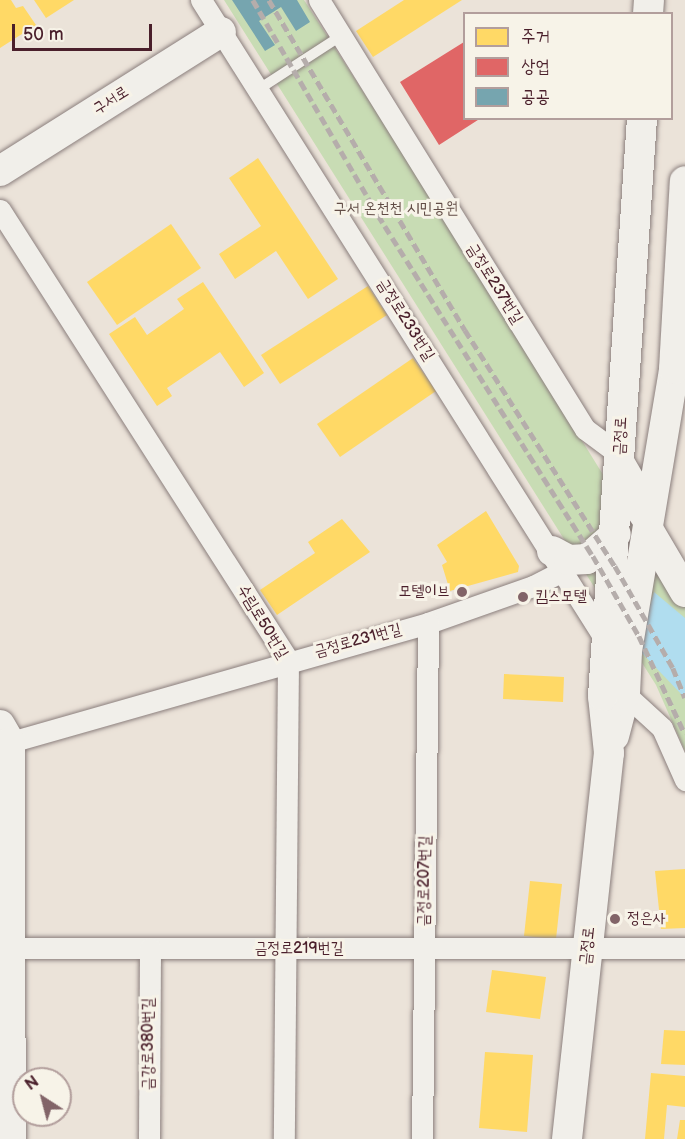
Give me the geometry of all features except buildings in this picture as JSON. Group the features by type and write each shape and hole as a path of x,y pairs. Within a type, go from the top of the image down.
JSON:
{"main road":[{"name":"구서로","path":"0,171 221,32"},
{"name":"금정로","path":"567,1139 609,753 625,694 614,638 616,534 642,120"},
{"name":"금정로","path":"609,753 603,696 614,638 647,534 674,369 681,312 685,181"},
{"path":"558,561 587,559 616,534"},
{"path":"647,534 685,592"},
{"path":"3,737 5,948 11,1139"}],"street":[{"name":"금정로233번길","path":"201,0 221,32 264,86 558,561 614,638"},
{"name":"금정로237번길","path":"320,0 585,429 620,455 634,479 634,508 647,534"},
{"name":"수림로50번길","path":"0,210 288,660 284,1139"},
{"name":"금정로231번길","path":"3,737 428,622 532,586 558,561"},
{"name":"금정로207번길","path":"422,1139 428,622"},
{"path":"625,694 662,728 685,780"},
{"name":"금정로219번길","path":"5,948 588,950 685,948"},
{"name":"금강로380번길","path":"149,1139 150,948"}],"lane":[{"path":"264,86 342,35"}],"green space":[{"name":"구서 온천천 시민공원","path":"224,0 304,0 433,200 685,607 685,751 656,685"}],"water":[{"path":"654,592 685,618 685,698 637,648"}],"railway":[{"path":"253,0 378,215 593,556 639,636 685,734"},
{"path":"269,0 465,330 615,566 673,668 685,698"}],"place":[{"name":"모텔이브","path":"462,592"},
{"name":"킴스모텔","path":"523,597"},
{"name":"정은사","path":"615,919"}]}
